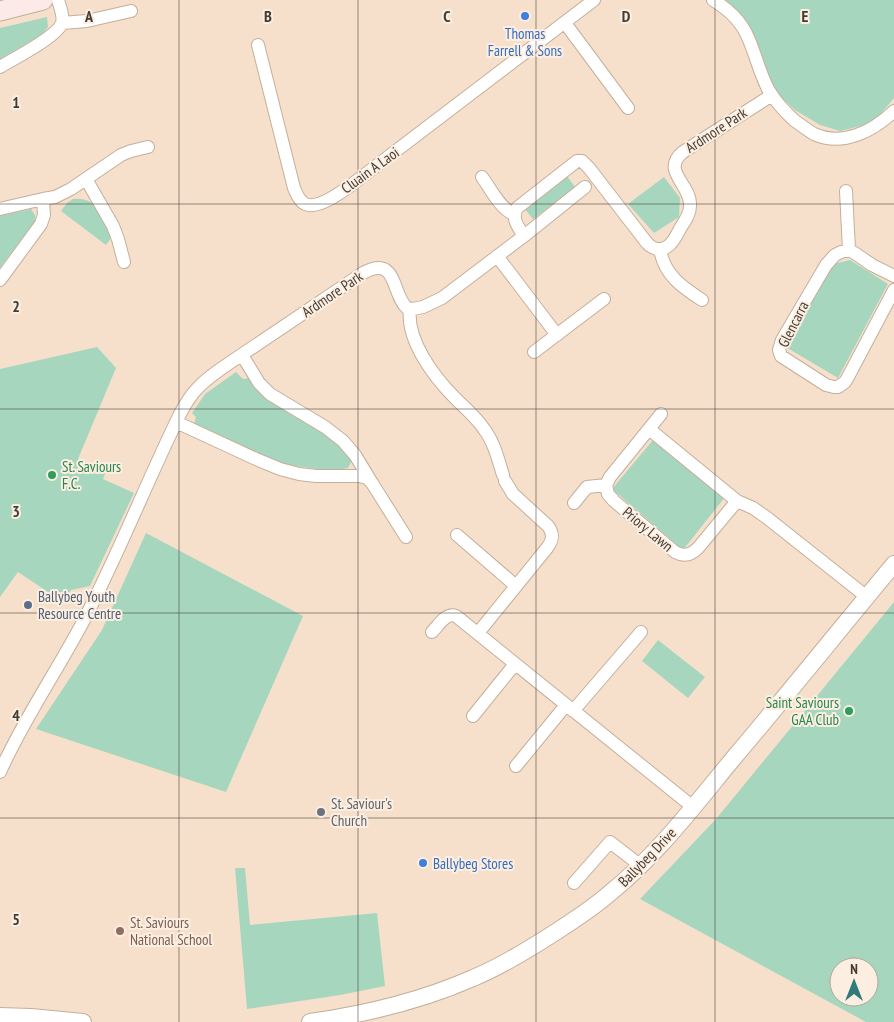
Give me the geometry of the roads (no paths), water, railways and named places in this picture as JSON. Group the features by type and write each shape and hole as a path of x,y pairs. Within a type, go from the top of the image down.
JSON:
{"main road":[{"path":"0,11 43,0"}],"street":[{"path":"0,67 48,38 57,30 62,23 62,13 58,0"},
{"name":"Cluain A Laoi","path":"258,45 294,188 302,202 307,205 313,205 327,201 344,190 594,0"},
{"path":"713,0 721,4 744,28 765,83 772,94 785,111 799,124 815,134 828,138 848,138 864,133 878,125 894,111"},
{"path":"62,23 88,21 131,11"},
{"path":"564,23 628,108"},
{"name":"Ardmore Park","path":"660,249 665,248 672,242 687,218 690,209 688,192 675,172 676,159 683,152 772,94"},
{"path":"0,209 55,197 67,192 121,155 148,147"},
{"path":"524,236 514,214 519,206 574,163 582,162 589,168 644,240 652,248 660,249 664,265 678,282 702,300"},
{"path":"482,177 504,207 514,214"},
{"path":"86,179 113,226 124,262"},
{"path":"410,309 423,307 442,298 585,188"},
{"path":"846,192 849,250 894,276"},
{"path":"0,280 41,224 44,215 43,199"},
{"name":"Glencarra","path":"849,250 835,255 826,266 782,340 779,350 783,357 826,385 842,386 894,290"},
{"path":"498,256 557,335"},
{"name":"Ardmore Park","path":"0,772 22,728 86,618 176,422 196,389 208,378 363,273 372,269 383,269 394,281 402,302 410,309 410,325 420,350 439,380 486,430 509,490 546,523 550,529 552,539 550,545 516,586"},
{"path":"534,352 604,299"},
{"path":"242,355 260,383 270,394 325,427 343,441 355,455 406,537"},
{"path":"574,502 588,487 606,485 610,477 661,414"},
{"path":"176,422 280,469 307,475 359,476 367,478 372,483"},
{"path":"649,429 737,501 753,508 766,517 867,597"},
{"name":"Priory Lawn","path":"606,485 608,494 614,501 675,552 684,555 695,551 737,501"},
{"path":"457,536 516,586 478,633"},
{"name":"Ballybeg Drive","path":"310,1022 330,1021 371,1011 413,1000 459,984 493,969 532,947 566,926 610,894 663,843 894,564"},
{"path":"432,632 447,616 452,614 456,616 693,807"},
{"path":"516,766 641,632"},
{"path":"473,716 515,664"},
{"path":"574,883 610,842 640,866"},
{"path":"0,1016 77,1022"}],"place":[{"name":"Thomas Farrell & Sons","path":"525,16"},
{"name":"St. Saviours F.C.","path":"52,475"},
{"name":"Ballybeg Youth Resource Centre","path":"28,605"},
{"name":"Saint Saviours GAA Club","path":"849,711"},
{"name":"St. Saviour's Church","path":"321,812"},
{"name":"Ballybeg Stores","path":"423,863"},
{"name":"St. Saviours National School","path":"120,931"}]}
